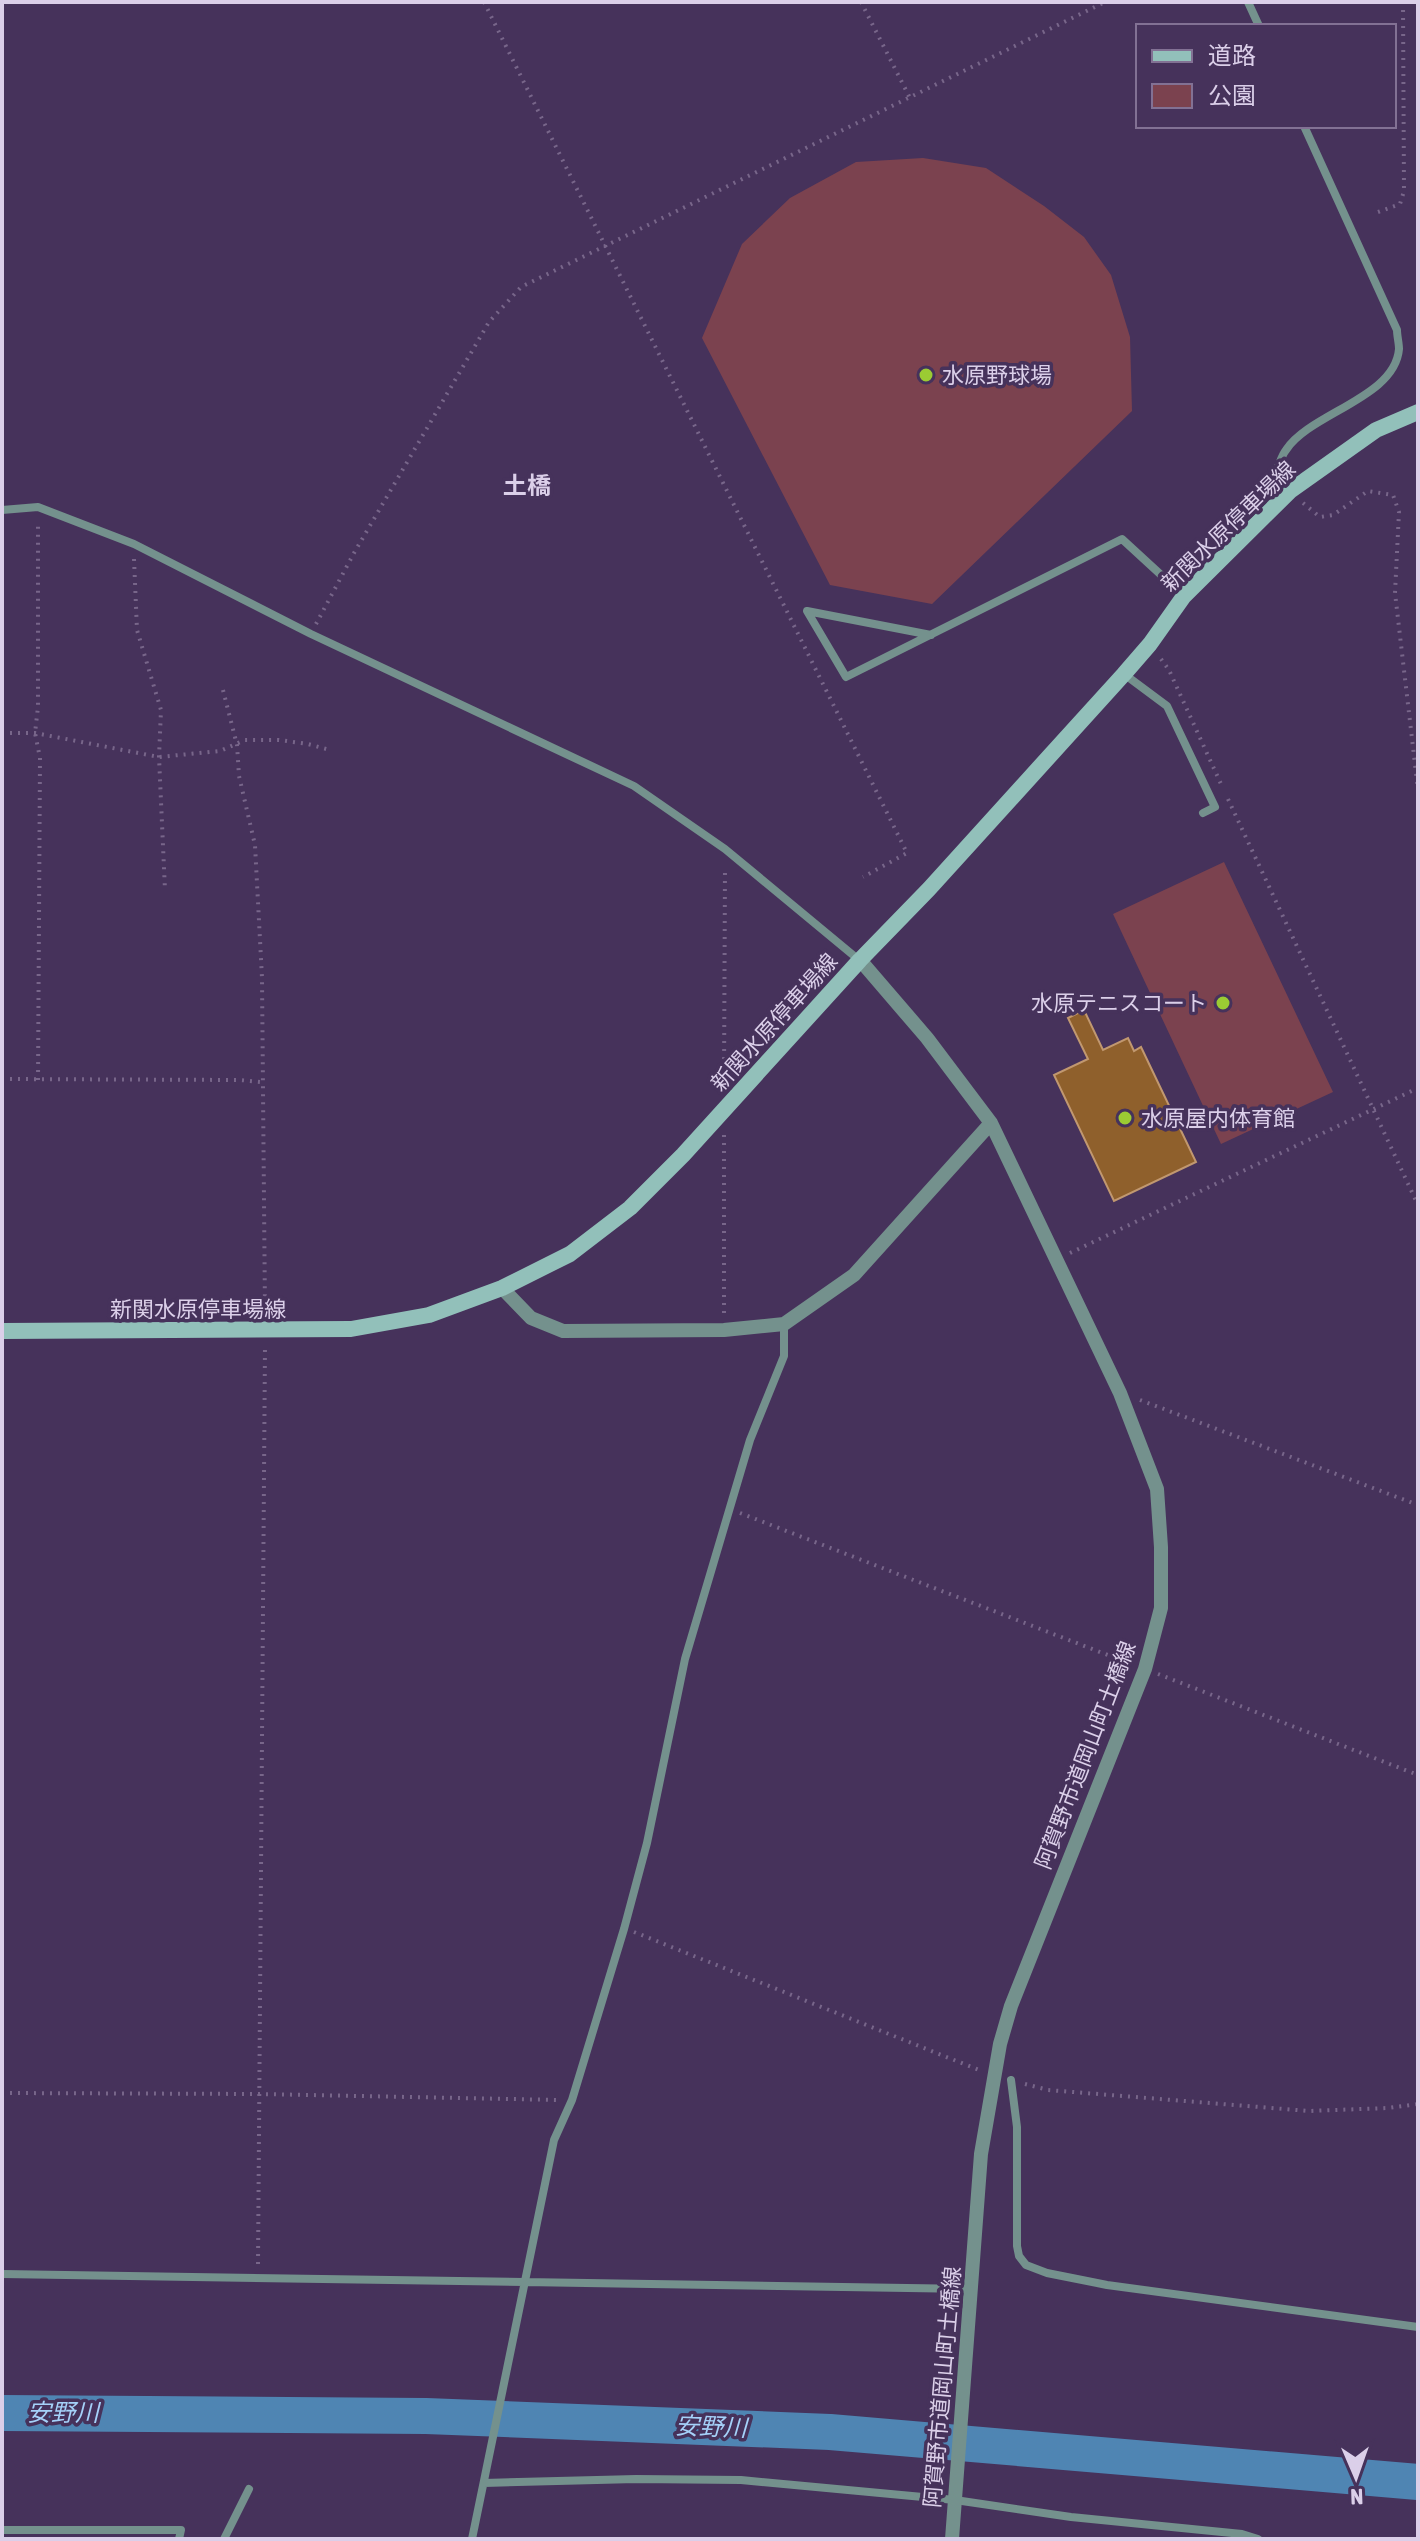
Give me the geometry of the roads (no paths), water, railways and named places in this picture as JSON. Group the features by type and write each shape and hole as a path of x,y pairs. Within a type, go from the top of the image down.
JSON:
{"main road":[{"name":"新関水原停車場線","path":"2,1331 351,1329 429,1315 502,1288 570,1254 630,1208 683,1155 1124,674 1184,596 1290,491 1376,430 1418,412"}],"street":[{"path":"1248,2 1258,24"},
{"path":"1290,491 1278,467 1286,449 1311,428 1381,383 1394,365 1399,349 1397,330 1305,128"},
{"path":"2,510 38,507 134,544 311,634 634,786 725,849 860,960"},
{"path":"931,635 807,611 846,677 931,635 1122,539 1184,596"},
{"path":"1124,674 1167,706 1215,807 1203,813"},
{"name":"阿賀野市道岡山町土橋線","path":"860,960 927,1038 991,1123 1120,1393 1157,1489 1161,1608 1145,1669 1011,2006 1000,2044 981,2154 952,2539"},
{"path":"502,1288 531,1318 563,1331 724,1330 784,1324 854,1275 991,1123"},
{"path":"472,2539 554,2140 572,2100 624,1929 647,1843 685,1659 750,1440 784,1356 784,1324"},
{"path":"1011,2080 1017,2127 1017,2246 1019,2256 1026,2265 1047,2273 1107,2285 1418,2327"},
{"path":"2,2274 523,2286 972,2289"},
{"path":"484,2483 741,2480 955,2500 1071,2517 1242,2534 1258,2539"},
{"path":"224,2539 249,2489"},
{"path":"2,2530 181,2530 179,2539"}],"waterway":[{"name":"安野川","path":"2,2413 426,2416 830,2432 1418,2482"}],"place":[{"name":"水原野球場","path":"926,375"},
{"name":"水原テニスコート","path":"1223,1003"},
{"name":"水原屋内体育館","path":"1125,1118"}],"district":[{"name":"土橋","path":"527,486"}]}
